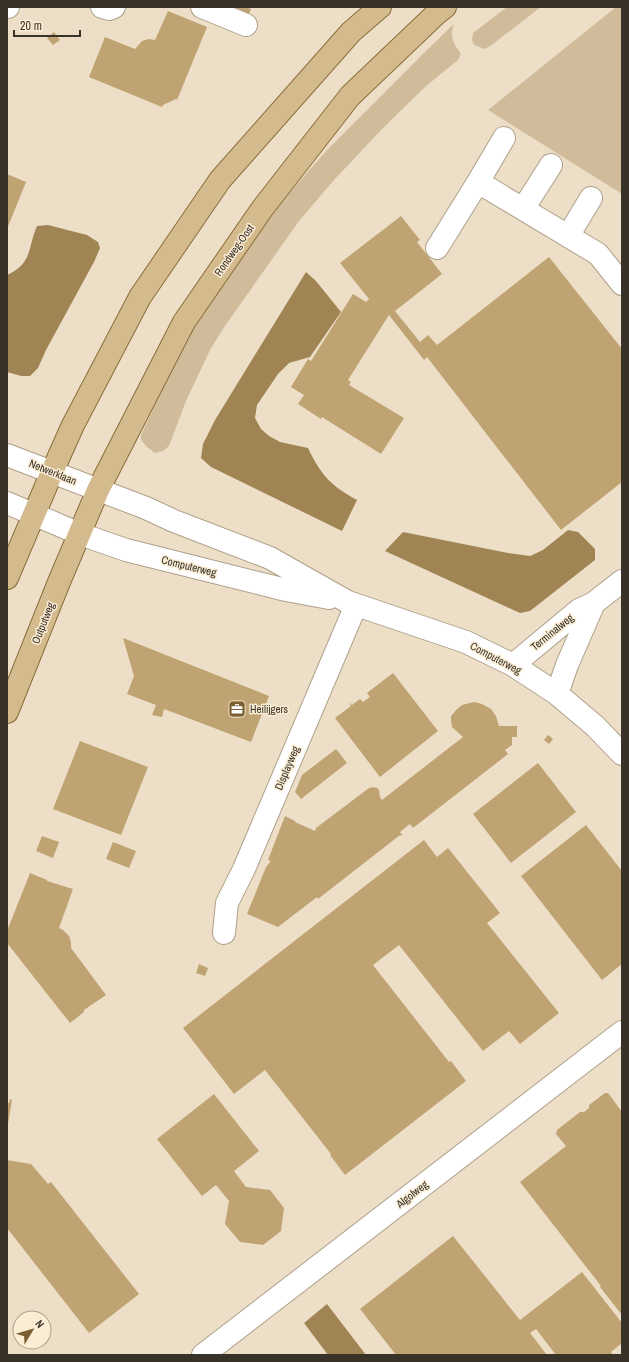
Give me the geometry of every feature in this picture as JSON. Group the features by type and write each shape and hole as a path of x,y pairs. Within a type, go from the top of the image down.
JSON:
{"main road":[{"path":"7,578 33,514 73,425 140,297 220,180 351,32 380,7"},
{"name":"Rondweg-Oost","path":"80,534 98,490 184,322 262,209 350,96 445,7"},
{"name":"Outputweg","path":"7,712 59,582 80,534"}],"street":[{"path":"102,7 109,9 114,7"},
{"path":"202,7 246,25"},
{"path":"437,248 504,138"},
{"path":"523,209 551,165"},
{"path":"478,182 598,254 622,284"},
{"path":"568,236 591,198"},
{"name":"Netwerklaan","path":"7,455 98,490"},
{"name":"Computerweg","path":"98,490 270,558 352,603"},
{"path":"7,503 80,534"},
{"name":"Computerweg","path":"80,534 134,552 286,590 352,603 466,642 513,665 556,694 595,726 622,754"},
{"name":"Terminalweg","path":"513,665 580,610 594,603 622,581"},
{"name":"Displayweg","path":"224,933 227,903 247,862 352,603"},
{"name":"Terminalweg","path":"556,694 594,603"},
{"name":"Algolweg","path":"203,1355 622,1032"}],"shaded area":[{"path":"507,7 541,7 489,47 485,49 474,45 472,40 473,33"},
{"path":"616,7 622,7 622,194 488,110"},
{"path":"454,24 452,36 456,47 461,54 458,60 425,87 383,128 334,180 299,221 211,348 186,401 169,446 163,451 155,453 141,440 141,435 170,373 196,324 269,216 327,150"},
{"path":"48,225 87,235 98,242 100,248 38,368 30,376 21,376 7,372 7,275 21,266 25,260 37,226"},
{"path":"306,272 316,281 341,312 310,357 289,363 278,374 257,405 255,418 261,429 269,436 280,442 308,448 317,466 333,485 357,500 342,531 211,467 201,458 203,444 215,420"},
{"path":"568,530 578,532 595,549 595,560 530,611 520,613 385,551 403,532 530,556 543,550"},
{"path":"327,1304 366,1355 328,1355 304,1323"}],"building":[{"path":"234,7 245,7 251,9 249,14"},
{"path":"168,11 207,27 177,100 176,99 163,105 162,107 89,77 105,37 135,49 142,41 149,39 155,40"},
{"path":"54,32 60,40 53,45 47,38"},
{"path":"7,174 26,182 7,229"},
{"path":"401,216 420,240 417,242 442,274 395,311 420,342 428,335 437,345 549,257 622,349 622,482 561,530 427,357 424,360 389,315 348,380 351,382 349,385 404,418 381,454 322,417 321,419 298,404 304,395 291,387 308,359 311,361 353,294 366,302 369,299 340,263"},
{"path":"123,638 269,696 251,742 164,709 162,717 152,715 156,705 127,694 134,676"},
{"path":"393,673 438,731 380,777 335,718 351,706 349,702 352,705 360,699 363,702 370,697 367,693"},
{"path":"474,702 491,709 496,716 499,726 517,726 517,737 512,737 512,745 505,750 508,754 413,828 410,824 406,827 400,832 402,835 401,836 400,835 318,899 317,897 278,927 247,914 266,867 271,861 268,860 285,816 315,831 316,828 369,788 377,788 382,800 463,737 452,727 451,716 462,705"},
{"path":"548,735 553,739 549,744 544,740"},
{"path":"80,741 148,767 121,835 53,809"},
{"path":"336,749 347,763 301,799 295,792 302,775"},
{"path":"538,763 576,812 511,863 473,814"},
{"path":"586,825 622,871 622,964 602,980 521,876"},
{"path":"42,836 59,842 53,858 36,851"},
{"path":"424,840 437,857 448,848 500,913 487,923 559,1013 520,1044 509,1031 483,1051 399,945 373,965 449,1062 451,1061 466,1081 345,1175 330,1155 331,1154 265,1070 234,1094 183,1028"},
{"path":"113,842 136,851 129,868 106,859"},
{"path":"30,873 47,881 73,889 59,928 69,936 71,948 106,995 84,1010 84,1012 70,1023 7,943 7,931"},
{"path":"199,964 208,968 205,976 196,973"},
{"path":"605,1093 608,1093 622,1112 622,1315 520,1182 566,1146 556,1134 557,1130 580,1112 584,1112 589,1108 589,1105"},
{"path":"214,1094 259,1151 234,1171 246,1187 270,1190 284,1208 281,1231 263,1245 240,1242 225,1224 229,1201 216,1185 202,1196 157,1139"},
{"path":"10,1099 12,1100 7,1130 7,1103 9,1103"},
{"path":"7,1160 31,1164 48,1184 51,1182 139,1294 89,1333 7,1228"},
{"path":"453,1236 520,1320 582,1272 622,1323 622,1343 611,1352 613,1355 556,1355 536,1329 530,1333 547,1355 396,1355 360,1309"}],"place":[{"name":"Heilijgers","path":"237,709"}]}
